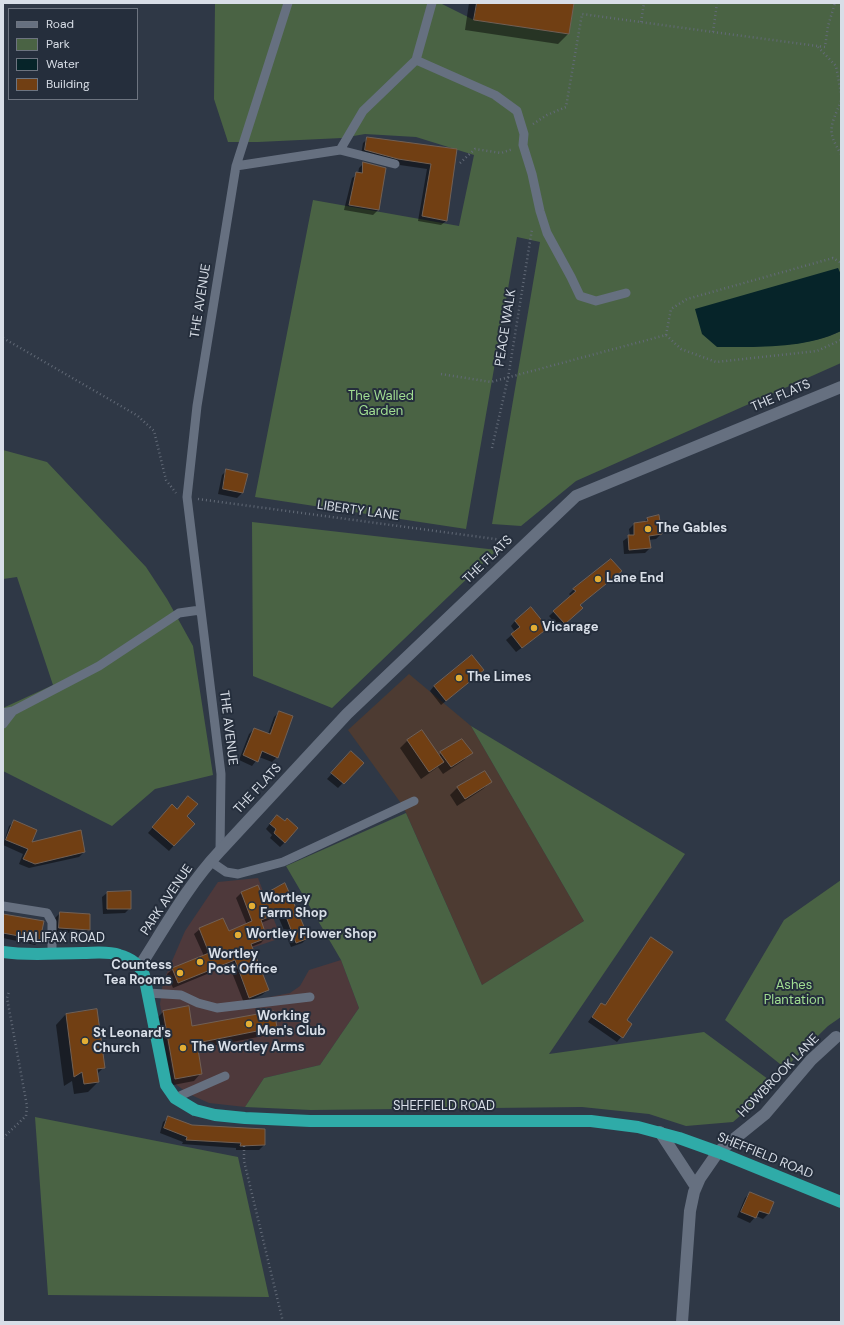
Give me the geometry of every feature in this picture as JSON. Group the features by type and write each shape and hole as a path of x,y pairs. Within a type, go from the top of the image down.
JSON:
{"highway":[{"name":"HALIFAX ROAD","path":"3,952 118,954 140,966"},
{"name":"SHEFFIELD ROAD","path":"140,966 148,993 166,1085 175,1098 195,1110 215,1115 245,1118 310,1121 591,1121 660,1132 718,1152 841,1202"}],"street":[{"name":"THE FLATS","path":"220,850 347,714 576,496 841,387"},
{"name":"PARK AVENUE","path":"140,966 210,861 220,850"},
{"name":"HOWBROOK LANE","path":"682,1322 690,1211 696,1187 700,1178 718,1152 765,1114 811,1060 838,1035"},
{"path":"660,1132 696,1187"}],"lane":[{"name":"THE AVENUE","path":"220,850 221,774 187,497 197,406 236,166 288,3"},
{"path":"340,150 363,111 416,60 432,3"},
{"path":"416,60 495,95 517,111 524,134 523,145 547,233 580,296 596,301 626,293"},
{"path":"236,166 340,150 396,164"},
{"path":"3,713 13,711 99,666 179,613 200,610"},
{"path":"3,724 13,711"},
{"path":"210,861 226,872 238,874 283,862 414,801"},
{"path":"3,906 48,913 52,922 52,953"},
{"path":"148,993 181,995 198,1003 217,1008 310,997"},
{"path":"175,1098 225,1076"}],"path":[{"path":"641,22 644,3"},
{"path":"713,32 717,3"},
{"path":"524,134 531,126 547,115 566,108 582,14 825,47 828,26 835,3"},
{"path":"818,46 836,66 841,93"},
{"path":"841,101 830,127 834,142 841,154"},
{"path":"460,163 475,149 501,154 523,145"},
{"name":"PEACE WALK","path":"492,448 508,378 532,229 540,211"},
{"path":"666,334 671,309 687,299 832,258 841,263"},
{"path":"441,374 491,382 666,334"},
{"path":"666,334 681,349 716,362 817,350 841,340"},
{"path":"3,338 138,416 154,431 166,480 174,492 187,497"},
{"name":"LIBERTY LANE","path":"187,497 527,542"},
{"path":"3,1138 26,1116 27,1106 7,998 9,992"},
{"path":"244,1146 244,1161 283,1322"}],"shaded area":[{"path":"409,674 471,726 584,921 482,985 403,806 348,730"},
{"path":"258,878 281,938 231,955 250,1001 290,993 300,986 309,970 341,960 359,1008 320,1065 264,1078 245,1107 209,1103 189,1094 174,1083 160,1004 163,982 185,931 218,882"}],"green space":[{"name":"The Walled Garden","path":"215,3 440,3 474,20 568,34 574,3 841,3 841,275 838,268 747,347 807,342 830,336 841,331 841,363 576,481 521,526 492,524 540,242 517,237 466,529 255,497 313,200 459,226 474,155 416,137 365,134 342,138 228,142 214,99"},
{"path":"3,450 47,462 146,567 167,599 193,646 213,775 155,789 112,826 3,771 3,708 53,685 17,577 3,579"},
{"path":"252,522 497,550 332,708 253,676"},
{"path":"471,726 685,854 549,1054 704,1032 772,1082 754,1104 733,1122 686,1126 649,1114 582,1107 311,1110 245,1107 264,1078 320,1065 359,1008 341,960 286,866 406,813 482,985 584,921"},
{"name":"Ashes Plantation","path":"841,880 841,1017 828,1026 785,1068 725,1020 784,920"},
{"path":"35,1117 238,1157 269,1297 48,1295"}],"water":[{"path":"838,268 841,275 841,331 827,337 796,344 748,347 717,347 702,334 695,309"}],"building":[{"path":"477,3 574,3 569,34 474,20"},
{"path":"367,137 457,149 447,221 422,216 431,164 398,159 365,150"},
{"path":"363,162 386,168 379,210 349,205 356,172 362,173"},
{"path":"226,469 248,474 243,493 223,489"},
{"name":"The Gables","path":"659,515 662,534 649,536 651,548 629,550 628,535 634,535 634,523 648,521 647,518"},
{"path":"611,559 622,571 580,605 583,608 565,624 553,611 576,591 573,589"},
{"name":"Vicarage","path":"531,607 548,628 522,648 511,634 520,627 515,621"},
{"name":"The Limes","path":"472,655 484,670 446,701 434,686"},
{"path":"279,711 293,716 278,758 262,751 258,762 243,755 254,728 270,734"},
{"path":"422,730 444,762 429,772 407,740"},
{"path":"462,739 473,753 451,767 440,752"},
{"path":"351,751 364,763 344,784 331,773"},
{"path":"485,771 492,782 465,799 457,787"},
{"path":"188,796 198,804 187,816 195,824 174,846 152,827 172,804 177,809"},
{"path":"277,815 285,821 287,818 298,828 285,843 274,833 276,829 270,824"},
{"path":"14,820 37,830 32,842 81,830 85,852 35,864 23,859 28,849 6,840"},
{"path":"285,883 309,938 296,943 284,911 261,920 267,938 251,944 269,990 249,998 235,960 178,983 172,968 209,953 199,928 223,918 229,931 252,921 241,892 258,885 262,895"},
{"path":"131,891 131,909 107,909 107,892"},
{"path":"60,912 90,914 90,930 59,928"},
{"path":"3,914 44,921 40,940 3,933"},
{"path":"651,937 673,952 627,1020 632,1024 623,1038 592,1017 601,1003 605,1005"},
{"path":"189,1006 192,1026 274,1011 277,1027 197,1043 202,1074 175,1079 163,1011"},
{"name":"St Leonard's Church","path":"97,1009 105,1068 97,1069 99,1082 84,1084 82,1072 74,1077 66,1014"},
{"path":"168,1116 192,1125 265,1129 265,1145 240,1146 241,1143 186,1140 187,1137 164,1128"},
{"path":"750,1192 774,1202 769,1214 759,1211 756,1218 741,1212"}],"place":[{"name":"The Gables","path":"648,529"},
{"name":"Lane End","path":"598,579"},
{"name":"Vicarage","path":"534,628"},
{"name":"The Limes","path":"459,678"},
{"name":"Wortley Farm Shop","path":"252,906"},
{"name":"Wortley Flower Shop","path":"238,935"},
{"name":"Wortley Post Office","path":"200,962"},
{"name":"Countess Tea Rooms","path":"180,973"},
{"name":"Working Men's Club","path":"249,1024"},
{"name":"St Leonard's Church","path":"85,1041"},
{"name":"The Wortley Arms","path":"183,1048"}]}
